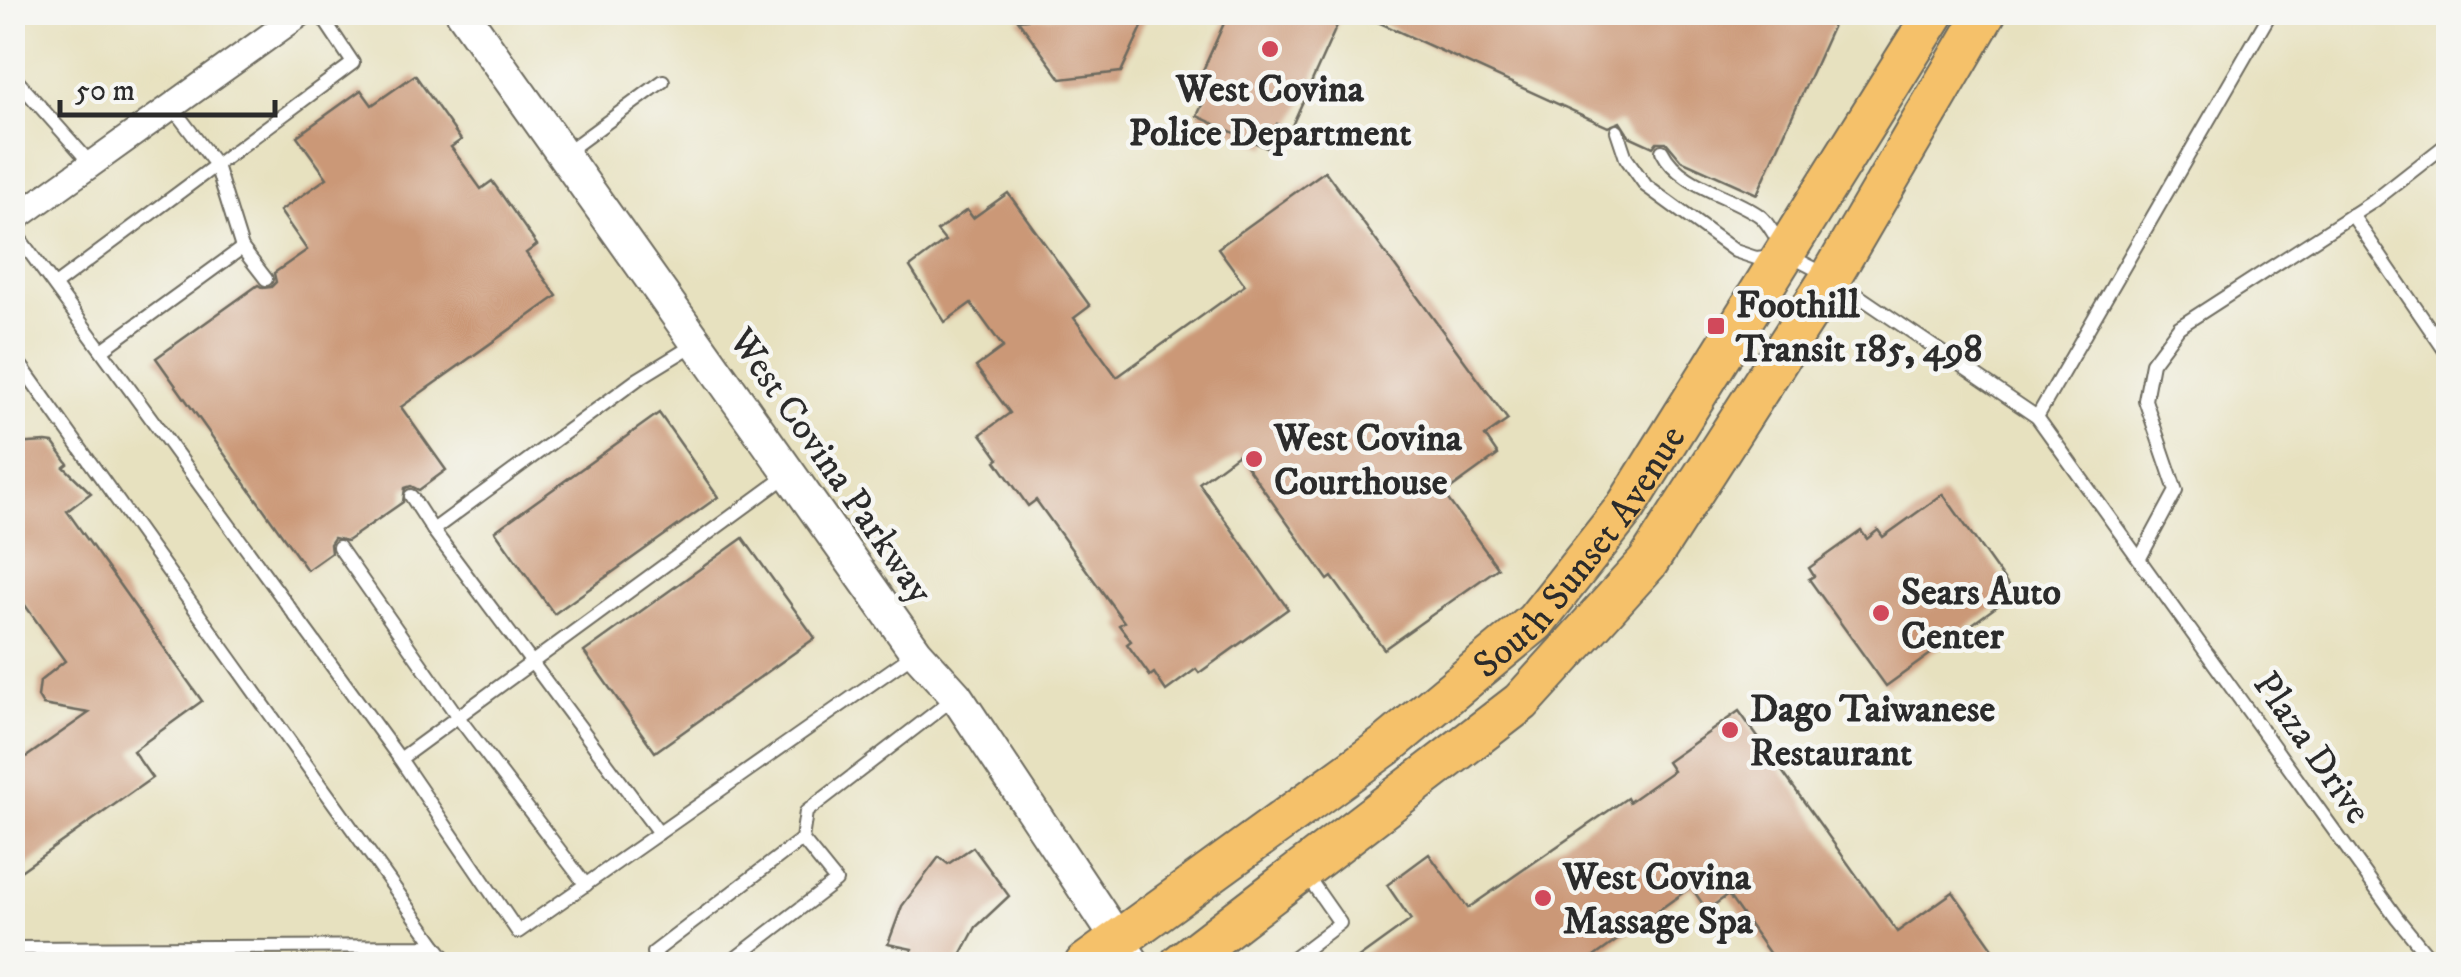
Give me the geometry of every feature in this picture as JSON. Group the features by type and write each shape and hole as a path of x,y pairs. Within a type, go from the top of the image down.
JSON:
{"main road":[{"name":"South Sunset Avenue","path":"1085,964 1127,952 1535,622 1626,507 1935,12"},
{"name":"South Sunset Avenue","path":"1180,964 1521,702 1648,562 1831,278 1986,12"}],"street":[{"path":"12,224 303,12"},
{"name":"West Covina Parkway","path":"462,12 916,652 956,696 1127,952"}],"lane":[{"path":"55,285 352,63 319,12"},
{"path":"2037,418 2272,12"},
{"path":"13,76 92,165"},
{"path":"563,155 663,81"},
{"path":"172,107 216,164 242,248 266,279"},
{"path":"1617,131 1626,158 1646,186 1696,225 1735,252 1756,258 1786,254 1763,218 1694,181 1666,160 1662,152"},
{"path":"2140,558 2176,490 2145,400 2152,363 2179,327 2352,215 2448,143"},
{"path":"2352,215 2448,355"},
{"path":"12,224 400,760 518,932 916,652"},
{"path":"102,350 242,248"},
{"name":"Plaza Drive","path":"1786,254 1831,278 2037,418 2397,918 2428,956 2442,964"},
{"path":"433,530 638,379 697,343"},
{"path":"12,374 22,367 450,964"},
{"path":"400,760 790,474"},
{"path":"411,496 659,834"},
{"path":"339,547 458,717 586,884"},
{"path":"663,964 653,953 802,839 806,812 956,696"},
{"path":"728,964 836,881 802,839"},
{"path":"1299,964 1294,958 1340,923 1303,870"},
{"path":"12,948 436,946"},
{"path":"428,964 436,946"}],"building":[{"path":"1090,12 1149,12 1121,72 1061,79 1018,20"},
{"name":"West Covina Police Department","path":"1229,12 1343,12 1290,130 1277,124 1267,148 1197,116 1208,92 1196,86"},
{"path":"1356,12 1839,12 1757,194 1681,160 1666,142 1657,142 1653,147 1629,136 1620,122 1608,127"},
{"path":"415,75 461,140 451,147 481,189 492,181 537,245 526,253 557,296 401,407 446,470 419,490 405,488 403,502 347,541 334,538 331,553 307,570 156,358 258,285 271,287 276,282 274,273 307,250 280,211 327,178 297,136 361,90 372,105"},
{"path":"1325,171 1508,420 1485,436 1498,455 1444,494 1498,568 1384,649 1332,577 1328,580 1238,454 1199,483 1288,609 1199,673 1196,669 1166,691 1127,644 1131,641 1119,625 1124,622 1036,500 1028,506 981,434 1010,413 976,367 1003,347 971,303 945,322 910,267 945,241 937,231 967,210 973,218 1008,193 1090,306 1074,318 1117,377 1245,285 1218,248"},
{"path":"659,413 718,497 554,614 495,531"},
{"path":"53,443 68,464 64,467 91,493 67,511 202,701 133,751 152,778 12,877 12,767 89,713 43,705 38,697 40,681 65,661 12,587 12,444"},
{"path":"1943,494 2014,594 1886,686 1809,579 1814,576 1809,568 1861,531 1867,539 1878,530 1883,537"},
{"path":"743,538 815,638 655,752 584,652"},
{"path":"1739,711 1897,932 1953,892 2004,964 1777,964 1728,895 1707,910 1691,887 1584,964 1350,964 1411,920 1387,885 1429,854 1468,908 1627,798 1629,802 1673,771 1667,762"},
{"path":"973,847 1009,896 976,927 956,964 909,964 912,949 888,944 902,906 939,857 948,864"}],"place":[{"name":"West Covina Police Department","path":"1270,49"},
{"name":"Foothill Transit 185, 498","path":"1716,326"},
{"name":"West Covina Courthouse","path":"1254,459"},
{"name":"Sears Auto Center","path":"1881,613"},
{"name":"Dago Taiwanese Restaurant","path":"1730,730"},
{"name":"West Covina Massage Spa","path":"1543,898"}]}
